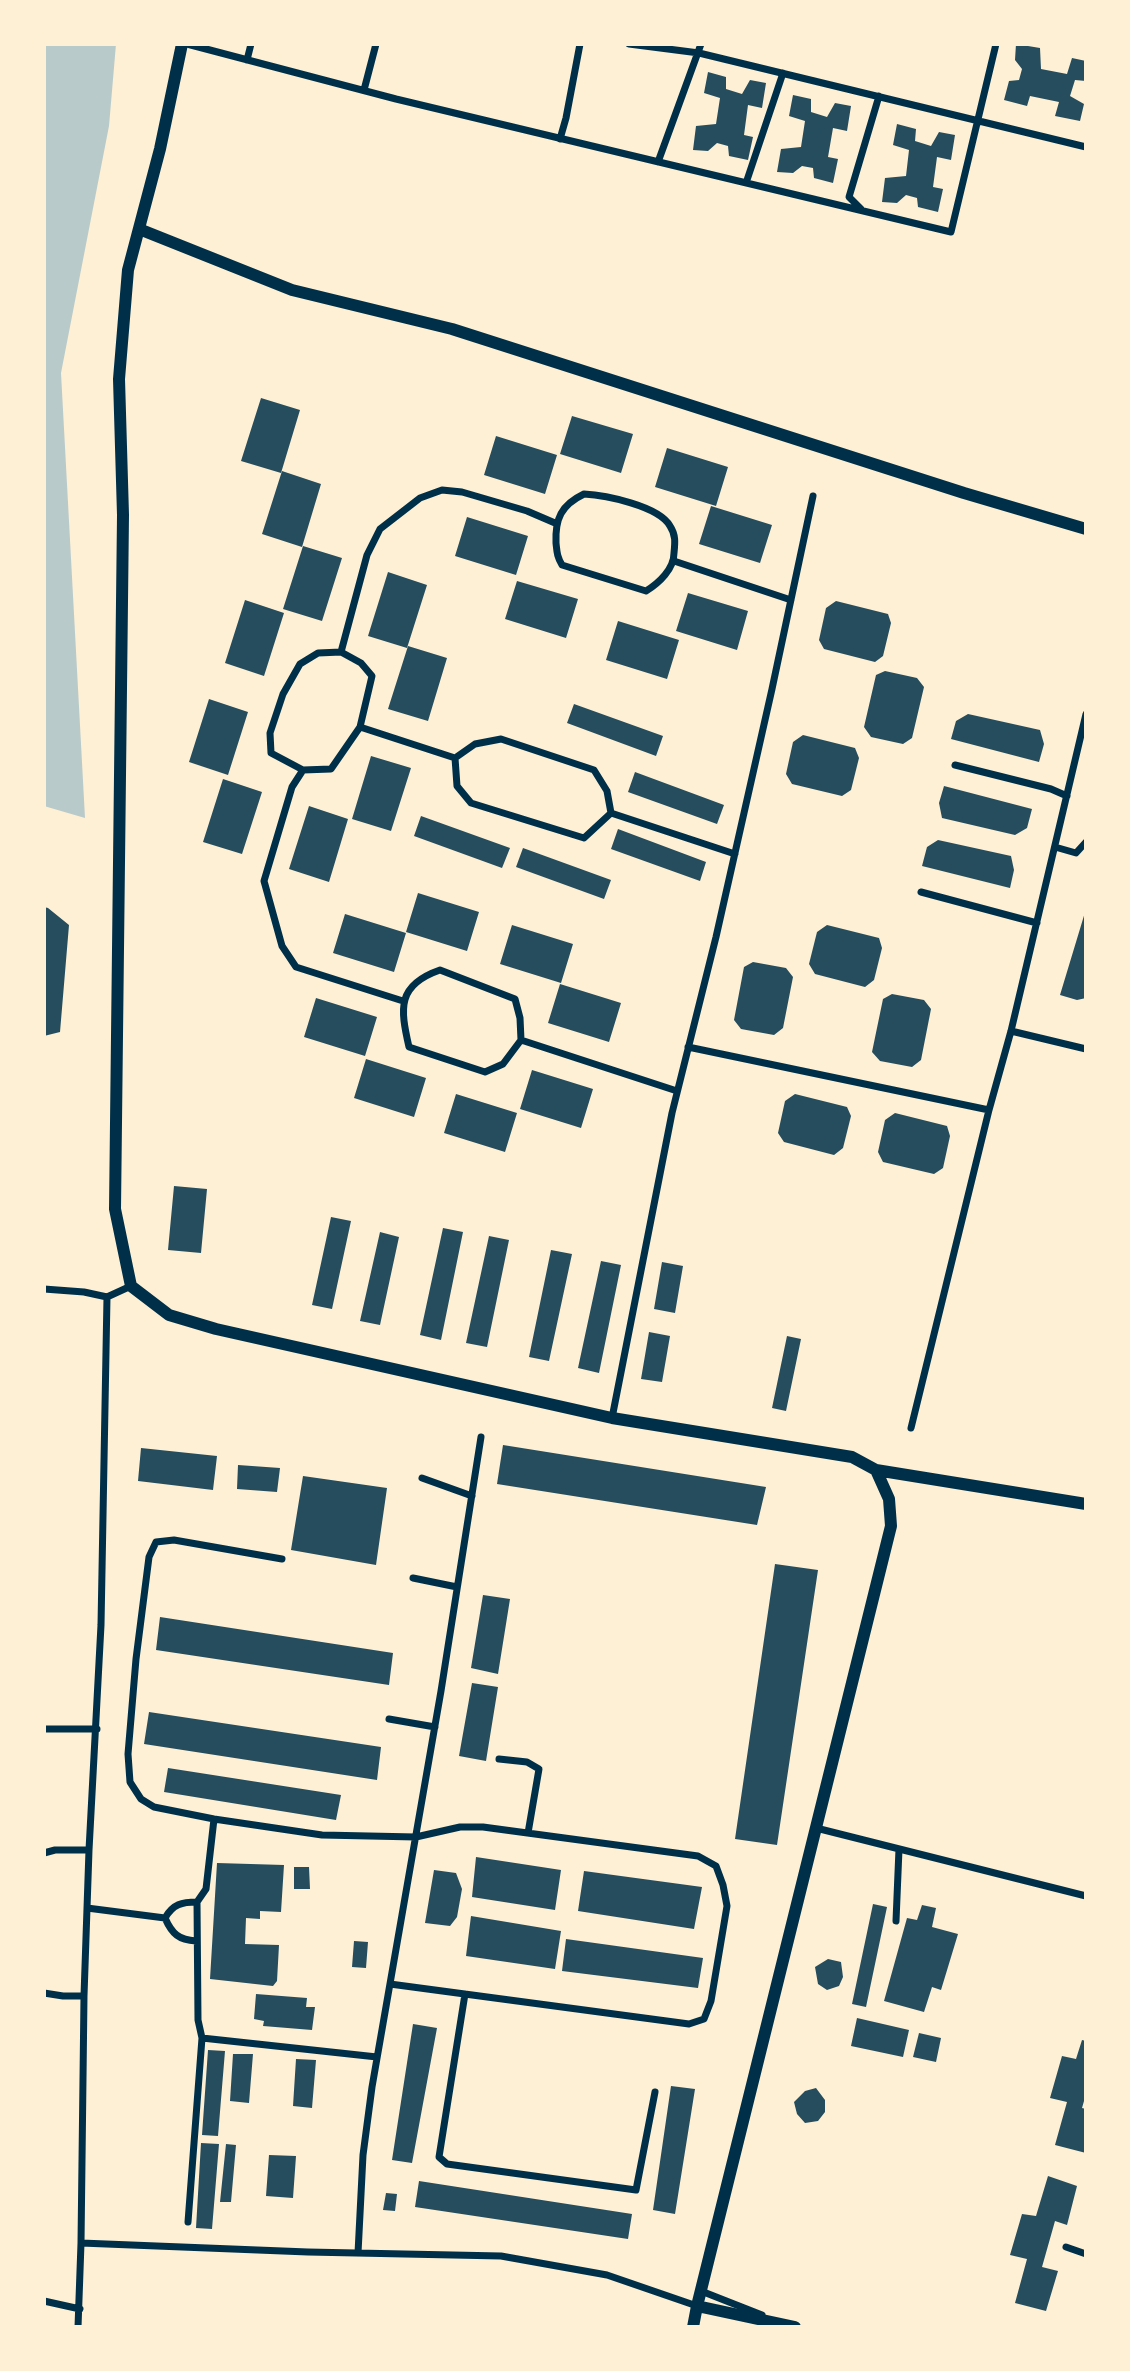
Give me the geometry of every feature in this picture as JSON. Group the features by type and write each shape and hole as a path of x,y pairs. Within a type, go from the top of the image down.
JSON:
{"street":[{"path":"996,44 951,232 560,139 184,44 128,270 119,379 123,515 115,1209 131,1286 169,1315 216,1329 612,1419 852,1457 876,1470 1086,1504"},
{"path":"247,60 251,44"},
{"path":"364,90 376,44"},
{"path":"560,139 580,44"},
{"path":"629,44 699,53 1086,146"},
{"path":"658,162 701,44"},
{"path":"746,183 783,73"},
{"path":"863,211 849,197 879,96"},
{"path":"139,229 292,290 452,329 964,493 1086,528"},
{"path":"341,652 367,555 380,529 421,498 442,490 462,492 527,511 555,523"},
{"path":"584,494 603,495 654,512 669,523 675,536 674,561 659,583 646,591 562,565 557,557 555,523 571,500 584,494"},
{"path":"612,1419 677,1091 735,854 813,496"},
{"path":"674,561 791,600"},
{"path":"341,652 361,663 372,676 360,727 331,769 303,770 271,753 270,733 284,694 300,664 317,653 341,652"},
{"path":"911,1428 1011,1031 1086,714"},
{"path":"360,727 455,758"},
{"path":"455,758 475,744 501,739 594,770 607,791 611,813"},
{"path":"455,758 457,786 471,803 584,838 611,813"},
{"path":"955,765 1051,789 1067,796"},
{"path":"303,770 292,787 264,881 282,946 296,967 403,1001"},
{"path":"611,813 735,854"},
{"path":"1055,847 1076,853 1086,842"},
{"path":"921,892 1037,923"},
{"path":"440,970 515,999 520,1018 521,1040 503,1064 485,1072 409,1047 403,1001 420,977 440,970"},
{"path":"1011,1031 1086,1049"},
{"path":"521,1040 677,1091"},
{"path":"688,1047 989,1111"},
{"path":"44,1289 107,1297 131,1286"},
{"path":"78,2327 87,1908 102,1625 107,1297"},
{"path":"358,2253 363,2155 377,2057 435,1727 481,1437"},
{"path":"693,2327 891,1526 889,1499 876,1470"},
{"path":"422,1478 472,1496"},
{"path":"282,1559 174,1540 156,1542 149,1557 136,1659 128,1754 130,1782 141,1799 154,1807 214,1819 322,1835 416,1837 460,1827 483,1827 698,1856 716,1866 723,1885 727,1906 711,2001 704,2019 689,2024 390,1984"},
{"path":"413,1578 457,1587"},
{"path":"389,1719 435,1727"},
{"path":"44,1729 97,1729"},
{"path":"499,1759 527,1762 539,1769 528,1833"},
{"path":"188,2222 202,2038 198,2020 197,1902 205,1889 214,1819"},
{"path":"816,1828 1086,1896"},
{"path":"44,1853 55,1850 89,1850"},
{"path":"896,1921 899,1850"},
{"path":"165,1918 171,1908 184,1902 197,1902"},
{"path":"87,1908 165,1918"},
{"path":"165,1918 171,1932 184,1940 197,1941"},
{"path":"44,1993 84,1996"},
{"path":"465,1994 439,2157 447,2164 636,2190 654,2092"},
{"path":"202,2038 377,2057"},
{"path":"81,2243 501,2256 607,2275 697,2306 792,2326"},
{"path":"1066,2248 1086,2254"},
{"path":"701,2291 792,2326"},
{"path":"44,2301 80,2309"}],"shaded area":[{"path":"44,44 116,44 109,126 61,373 85,818 44,806"}],"building":[{"path":"1016,44 1040,48 1041,69 1067,74 1072,58 1086,61 1086,81 1075,80 1070,96 1084,104 1080,121 1055,116 1059,102 1030,96 1027,106 1004,100 1009,81 1019,80 1022,69 1015,60"},
{"path":"708,72 726,77 726,89 742,94 750,80 766,83 762,108 748,105 744,135 753,137 748,160 729,156 728,146 717,143 708,151 693,150 696,126 716,124 720,98 704,93"},
{"path":"793,95 811,99 811,112 827,117 835,103 851,106 847,131 833,128 828,157 838,159 833,183 814,178 813,168 802,166 793,173 777,172 781,149 801,147 805,121 789,116"},
{"path":"897,124 916,129 915,141 931,146 939,132 955,135 951,160 937,157 933,187 943,189 938,212 918,207 917,198 906,195 897,203 882,202 885,178 906,176 909,150 893,145"},
{"path":"261,398 300,410 281,473 241,461"},
{"path":"572,416 633,434 621,473 560,454"},
{"path":"496,436 557,455 545,494 484,475"},
{"path":"667,448 728,467 716,506 655,487"},
{"path":"282,471 321,484 302,547 262,534"},
{"path":"711,506 772,525 760,563 699,544"},
{"path":"467,517 528,536 516,575 455,556"},
{"path":"303,546 342,558 322,621 283,609"},
{"path":"388,572 427,585 407,648 368,636"},
{"path":"517,581 578,599 566,638 505,619"},
{"path":"688,593 748,611 737,650 676,631"},
{"path":"245,600 284,613 264,676 225,663"},
{"path":"836,601 888,614 891,623 883,656 875,662 824,649 819,640 826,608"},
{"path":"618,621 679,640 667,679 606,660"},
{"path":"408,646 447,658 428,721 388,709"},
{"path":"885,671 917,678 924,687 912,738 903,744 871,737 864,727 876,675"},
{"path":"209,699 248,712 228,775 189,762"},
{"path":"574,704 663,736 656,756 567,723"},
{"path":"968,714 1040,730 1044,744 1039,762 951,739 956,721"},
{"path":"803,735 855,748 859,758 851,790 842,796 792,784 786,774 793,742"},
{"path":"371,756 411,768 391,831 352,819"},
{"path":"635,772 724,805 717,824 628,792"},
{"path":"223,779 262,792 242,854 203,842"},
{"path":"944,786 1032,809 1027,828 1015,835 942,818 939,803"},
{"path":"309,806 348,819 329,882 289,869"},
{"path":"421,816 510,848 502,868 414,836"},
{"path":"618,829 706,862 700,881 611,849"},
{"path":"938,840 1011,856 1014,870 1010,888 922,866 927,847"},
{"path":"523,848 611,880 604,899 516,867"},
{"path":"418,893 479,912 467,951 406,932"},
{"path":"44,907 69,925 60,1032 44,1036"},
{"path":"1086,909 1086,998 1077,1000 1060,995"},
{"path":"345,914 406,933 394,972 333,953"},
{"path":"512,925 573,944 561,983 500,964"},
{"path":"827,925 879,938 882,948 874,980 865,987 815,974 809,964 817,932"},
{"path":"753,962 786,968 793,977 783,1028 774,1035 741,1029 734,1020 744,967"},
{"path":"560,984 621,1003 609,1042 548,1023"},
{"path":"892,994 924,1000 931,1009 921,1060 912,1067 880,1061 872,1052 883,999"},
{"path":"316,998 377,1017 365,1056 304,1037"},
{"path":"366,1059 426,1078 414,1117 354,1098"},
{"path":"532,1070 593,1089 581,1128 520,1109"},
{"path":"456,1094 517,1113 505,1152 444,1133"},
{"path":"795,1094 847,1107 851,1116 843,1148 834,1155 784,1142 778,1133 785,1101"},
{"path":"895,1113 947,1126 950,1136 943,1168 934,1174 883,1162 878,1152 885,1120"},
{"path":"174,1186 207,1189 201,1253 168,1250"},
{"path":"331,1217 351,1221 332,1309 312,1305"},
{"path":"443,1228 463,1232 441,1340 420,1335"},
{"path":"380,1232 399,1237 380,1325 360,1321"},
{"path":"489,1236 509,1240 487,1347 466,1343"},
{"path":"551,1250 572,1254 549,1361 529,1357"},
{"path":"601,1261 621,1265 599,1373 578,1368"},
{"path":"662,1262 683,1266 675,1313 654,1309"},
{"path":"649,1332 670,1336 662,1382 641,1379"},
{"path":"787,1336 801,1339 786,1411 772,1408"},
{"path":"503,1445 766,1487 757,1525 497,1484"},
{"path":"141,1448 217,1456 213,1490 138,1481"},
{"path":"238,1465 280,1468 277,1492 237,1489"},
{"path":"303,1476 387,1488 376,1565 291,1550"},
{"path":"775,1564 818,1570 777,1845 735,1839"},
{"path":"483,1595 510,1599 498,1674 471,1668"},
{"path":"160,1617 393,1653 389,1685 156,1650"},
{"path":"472,1683 498,1687 486,1761 459,1756"},
{"path":"149,1712 381,1747 377,1780 144,1744"},
{"path":"168,1768 341,1795 336,1820 164,1792"},
{"path":"476,1857 561,1870 555,1910 472,1897"},
{"path":"217,1863 284,1865 281,1912 260,1911 260,1919 246,1918 245,1944 279,1945 277,1981 273,1986 210,1979"},
{"path":"294,1867 309,1867 310,1889 294,1889"},
{"path":"434,1870 456,1873 462,1889 457,1917 450,1926 425,1923"},
{"path":"584,1871 702,1887 694,1929 578,1911"},
{"path":"873,1904 887,1907 866,2007 852,2004"},
{"path":"922,1905 936,1908 932,1927 958,1934 941,1990 932,1987 924,2012 884,2001 907,1918 917,1920"},
{"path":"471,1916 561,1931 555,1969 466,1956"},
{"path":"566,1939 703,1958 698,1988 562,1971"},
{"path":"354,1941 368,1942 366,1968 352,1967"},
{"path":"828,1959 841,1962 843,1977 839,1986 827,1990 818,1984 815,1967"},
{"path":"256,1994 307,1998 306,2007 315,2007 312,2030 263,2026 264,2021 254,2019"},
{"path":"857,2018 909,2030 903,2057 851,2046"},
{"path":"413,2024 437,2028 412,2163 392,2160"},
{"path":"919,2033 941,2038 936,2062 913,2057"},
{"path":"1082,2040 1086,2041 1086,2094 1082,2108 1086,2109 1086,2153 1055,2145 1067,2102 1050,2098 1062,2056 1076,2059"},
{"path":"208,2050 225,2051 218,2136 202,2135"},
{"path":"233,2054 253,2054 249,2103 230,2101"},
{"path":"296,2059 316,2060 312,2108 293,2106"},
{"path":"671,2086 695,2089 675,2214 653,2210"},
{"path":"816,2088 825,2100 825,2112 818,2121 805,2123 797,2114 794,2102 805,2091"},
{"path":"201,2143 219,2144 212,2229 196,2228"},
{"path":"226,2144 236,2145 231,2202 220,2202"},
{"path":"269,2155 296,2156 293,2198 266,2196"},
{"path":"1048,2176 1077,2186 1067,2225 1055,2221 1042,2267 1058,2271 1046,2311 1015,2303 1027,2259 1010,2255 1022,2214 1036,2216"},
{"path":"419,2181 632,2214 628,2239 415,2207"},
{"path":"386,2193 397,2194 395,2211 383,2210"}]}
